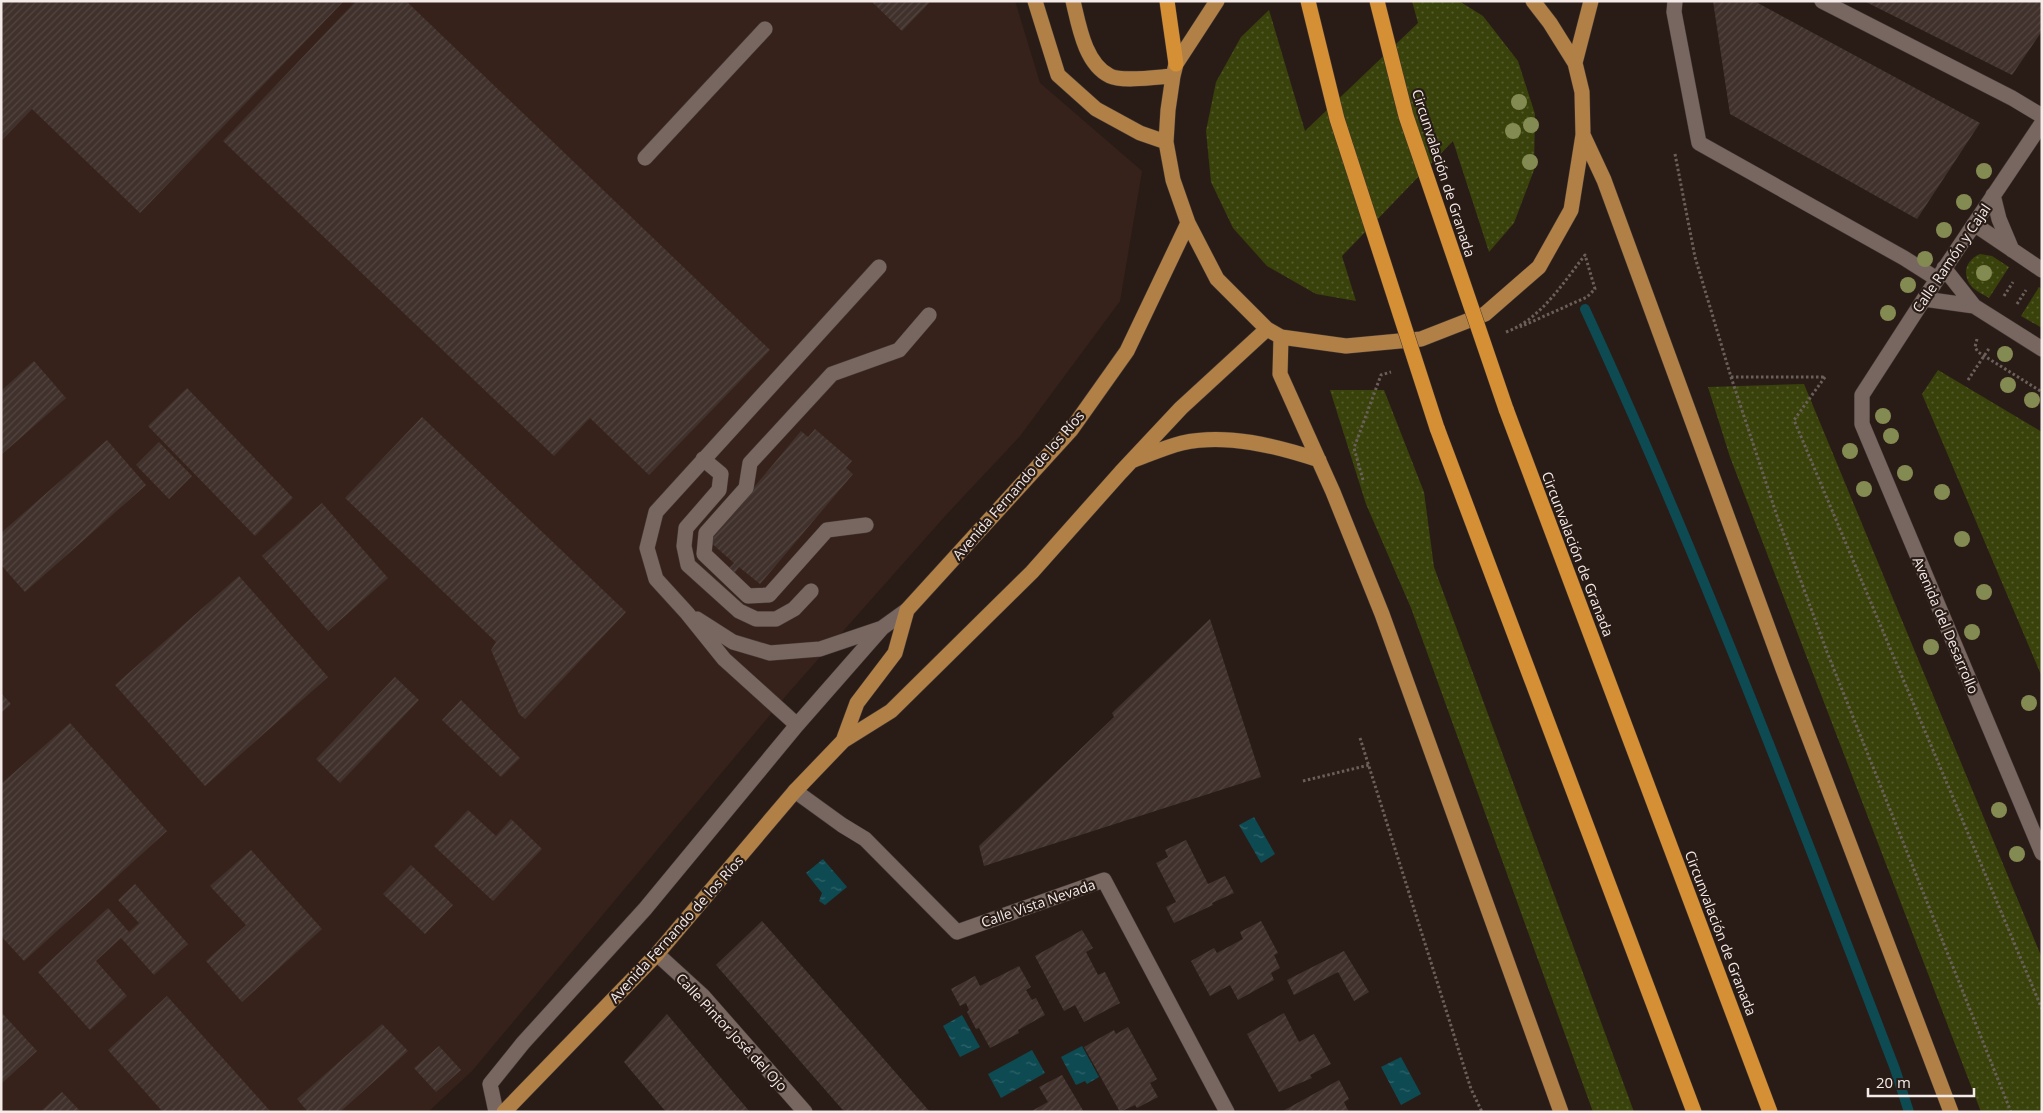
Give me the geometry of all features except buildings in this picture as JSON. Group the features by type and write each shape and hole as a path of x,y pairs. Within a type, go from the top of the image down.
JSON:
{"highway":[{"path":"1167,1 1174,70"},
{"path":"1308,1 1337,120 1437,428 1694,1112"},
{"name":"Circunvalación de Granada","path":"1376,1 1406,116 1506,409 1770,1112"}],"main road":[{"path":"1035,1 1058,75 1096,110 1140,133 1166,142"},
{"path":"1072,1 1080,30 1093,61 1111,77 1134,79 1174,70"},
{"path":"1217,1 1174,70 1166,142 1174,180 1188,223 1217,279 1267,329 1281,337 1346,346 1421,339 1484,314 1539,267 1571,210 1583,135 1582,92 1575,63 1550,23 1533,1"},
{"path":"1575,63 1591,1"},
{"path":"1583,135 1604,180 1783,669 1951,1112"},
{"name":"Avenida Fernando de los Ríos","path":"843,741 857,703 895,653 906,610 1071,430 1127,351 1188,223"},
{"name":"Avenida Fernando de los Ríos","path":"504,1112 657,954 795,791 843,741 892,711 1032,572 1181,408 1267,329"},
{"path":"1281,337 1280,374 1319,460 1382,614 1561,1112"},
{"path":"1133,460 1182,443 1225,440 1291,451 1319,460"}],"street":[{"path":"1675,1 1674,12 1699,143 1904,258 1940,274 1974,306 2042,349"},
{"path":"1822,1 2012,98 2042,116"},
{"path":"645,158 765,29"},
{"name":"Calle Ramón y Cajal","path":"1862,395 1940,274 2042,123"},
{"path":"1993,195 1999,218 2012,250"},
{"path":"1974,224 2042,270"},
{"path":"797,726 724,659 687,613 656,579 647,548 656,512 879,267"},
{"path":"1924,299 1974,306"},
{"path":"866,525 827,530 769,595 748,596 704,554 706,533 746,488 750,463 832,374 900,350 930,315"},
{"name":"Avenida del Desarrollo","path":"1862,395 1862,424 2042,853"},
{"path":"703,459 721,474 719,490 686,528 684,546 688,565 738,611 756,619 776,619 794,609 811,591"},
{"path":"496,1112 490,1084 523,1043 645,909 797,726 882,628 906,610"},
{"path":"687,613 733,642 770,653 820,649 882,628"},
{"name":"Calle Vista Nevada","path":"795,791 865,839 957,932 1104,880 1227,1112"},
{"name":"Calle Pintor José del Ojo","path":"657,954 703,996 806,1112"}],"path":[{"path":"1674,154 1695,257 1731,377 1777,516 1828,652 2011,1112"},
{"path":"2027,261 1975,342 1975,348 1984,356 2042,392"},
{"path":"2016,305 2027,288"},
{"path":"1520,327 1587,297 1595,289"},
{"path":"1968,380 1992,344"},
{"path":"1731,377 1825,377 1794,420 2042,1010"},
{"path":"1360,738 1471,1089 1482,1112"},
{"path":"1303,781 1369,765"}],"shaded area":[{"path":"1,1 1015,1 1040,83 1142,171 1120,301 1020,436 945,516 790,691 472,1071 428,1112 1,1112"}],"green space":[{"path":"1412,1 1459,1 1483,16 1518,61 1535,114 1534,170 1514,223 1489,252 1453,141 1342,256 1356,301 1316,294 1267,266 1233,228 1211,182 1206,131 1216,82 1241,37 1269,10 1305,131 1418,23"},
{"path":"1980,254 1992,256 2009,267 1989,298 1972,287 1967,277 1968,264"},
{"path":"2039,287 2042,289 2042,328 2021,316"},
{"path":"1938,370 2042,432 2042,677 1922,394"},
{"path":"1804,384 2042,958 2042,1112 1981,1112 1730,457 1708,387"},
{"path":"1330,390 1384,390 1424,492 1434,567 1634,1112 1593,1112 1411,608 1366,504"}],"water":[{"path":"1254,817 1275,854 1261,863 1239,825"},
{"path":"823,859 847,887 825,905 819,901 822,893 806,873"},
{"path":"962,1015 980,1047 960,1057 943,1026"},
{"path":"1082,1046 1099,1077 1087,1084 1085,1081 1076,1085 1061,1057"},
{"path":"1032,1050 1045,1073 1001,1098 988,1074"},
{"path":"1401,1057 1421,1094 1401,1105 1381,1067"}],"waterway":[{"path":"1585,309 1708,592 1895,1069 1909,1112"}]}
